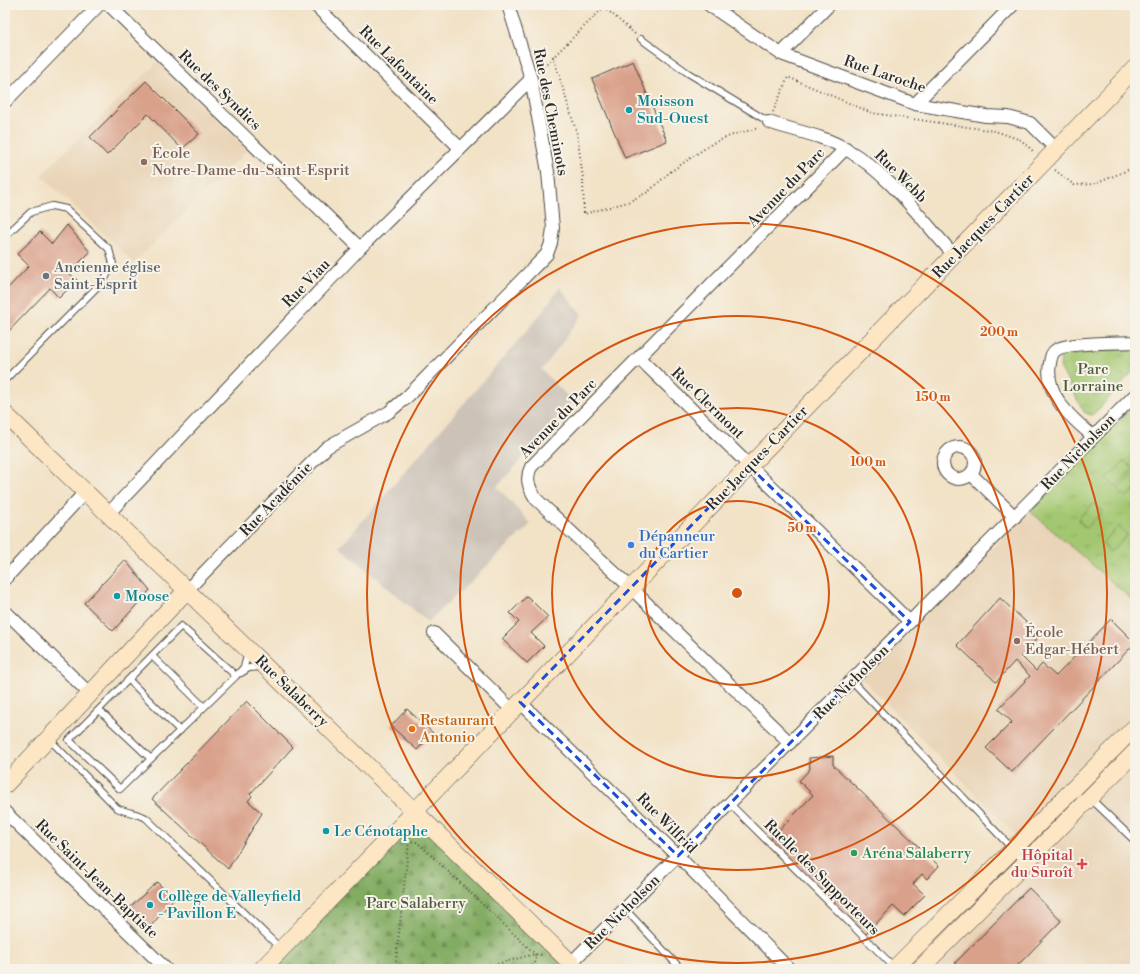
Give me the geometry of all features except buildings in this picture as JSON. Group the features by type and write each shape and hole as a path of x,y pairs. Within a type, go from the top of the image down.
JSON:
{"street":[{"path":"5,102 99,5"},
{"name":"Rue des Syndics","path":"109,5 360,248"},
{"name":"Rue Lafontaine","path":"315,5 460,148"},
{"name":"Rue des Cheminots","path":"508,5 531,79 548,172 553,228"},
{"name":"Rue Laroche","path":"709,5 781,54 915,104 986,116 1008,117 1030,123 1056,149"},
{"path":"781,54 828,5"},
{"path":"915,104 1012,5"},
{"name":"Rue Jacques-Cartier","path":"262,969 1135,68"},
{"name":"Rue Viau","path":"108,514 360,248 531,79"},
{"name":"Rue Webb","path":"769,122 816,136 846,148 881,174 954,255"},
{"name":"Avenue du Parc","path":"790,743 631,588 536,499 529,488 527,475 531,466 846,148"},
{"name":"Rue Académie","path":"5,785 187,590 327,447 389,412 407,397 547,254 553,228"},
{"path":"1093,436 1073,420 1059,404 1052,389 1048,371 1051,355 1056,349 1068,346 1135,342"},
{"name":"Rue Clermont","path":"639,358 910,622"},
{"name":"Rue Nicholson","path":"571,967 625,909 1135,395"},
{"name":"Rue Salaberry","path":"5,414 415,810 571,967"},
{"path":"971,474 1015,517"},
{"path":"5,578 86,492"},
{"path":"5,611 90,694"},
{"name":"Rue Wilfrid","path":"434,633 516,706 678,856 789,969"},
{"path":"895,969 1135,727"},
{"path":"920,969 1135,752"},
{"name":"Rue Saint-Jean-Baptiste","path":"5,812 166,969"}],"lane":[{"path":"640,39 688,72 769,122"},
{"path":"5,236 31,212 52,206 66,209 108,249 113,264 104,280 5,380"},
{"path":"236,676 181,626 69,740 120,789 236,676 244,667 248,649"},
{"path":"152,656 204,707"},
{"path":"236,676 249,668 266,666"},
{"path":"128,680 180,731"},
{"path":"852,681 1026,863"},
{"path":"99,710 151,759"},
{"path":"48,739 117,808 127,812 138,813 146,818 281,949"},
{"path":"1090,798 1135,841"},
{"name":"Ruelle des Supporteurs","path":"730,804 895,969"},
{"path":"625,909 682,969"}],"path":[{"path":"531,79 605,6 640,39"},
{"path":"553,56 577,134 583,178 584,214 628,202 648,192 670,172 713,143 734,134 757,130 769,122 788,78 872,113 995,131 1021,140 1044,162 1074,185 1095,184 1135,167"},
{"path":"405,843 409,840"},
{"path":"409,840 417,842 535,954 536,961 531,969"},
{"path":"395,969 409,840"},
{"path":"478,969 535,954 543,956"}],"highlighted area":[{"path":"749,466 910,622 678,856 520,702"}],"shaded area":[{"name":"École Notre-Dame-du-Saint-Esprit","path":"158,62 247,150 134,263 41,175"},
{"path":"560,287 582,315 542,370 572,401 497,487 531,524 428,622 340,547 541,314"},
{"name":"École Edgar-Hébert","path":"1030,511 1135,602 1135,719 1019,838 862,679"},
{"name":"Hôpital du Suroît","path":"1135,758 1135,969 923,969"}],"green space":[{"name":"Parc Lorraine","path":"1125,348 1135,349 1135,369 1098,410 1091,415 1084,412 1060,367 1061,358 1066,353"},
{"path":"1135,404 1135,602 1030,511"},
{"path":"1125,461 1133,469 1115,486 1107,478"},
{"path":"1135,472 1135,489 1126,497 1118,489"},
{"path":"1094,503 1103,511 1086,528 1078,519"},
{"path":"1119,526 1127,535 1110,552 1102,543"},
{"name":"Parc Salaberry","path":"415,810 566,969 262,969"}],"place":[{"name":"Moisson Sud-Ouest","path":"629,110"},
{"name":"École Notre-Dame-du-Saint-Esprit","path":"144,162"},
{"name":"Ancienne église Saint-Esprit","path":"46,276"},
{"name":"Dépanneur du Cartier","path":"631,545"},
{"name":"Moose","path":"117,596"},
{"name":"École Edgar-Hébert","path":"1017,641"},
{"name":"Restaurant Antonio","path":"412,729"},
{"name":"Le Cénotaphe","path":"326,831"},
{"name":"Aréna Salaberry","path":"854,853"},
{"name":"Hôpital du Suroît","path":"1082,864"},
{"name":"Collège de Valleyfield - Pavillon E","path":"150,905"}]}
